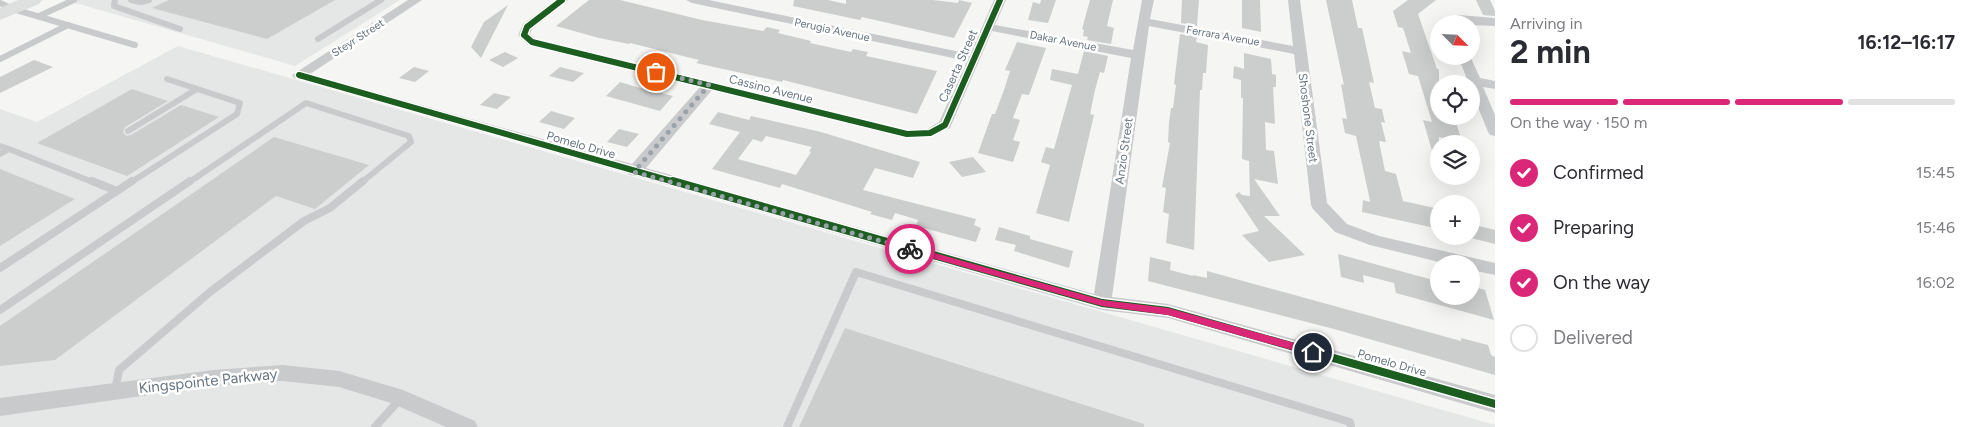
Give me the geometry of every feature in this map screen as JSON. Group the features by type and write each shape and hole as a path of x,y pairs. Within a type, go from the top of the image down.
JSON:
{"main road":[{"path":"4,9 36,8"}],"street":[{"name":"Steyr Street","path":"299,75 416,0"},
{"name":"Cassino Avenue","path":"562,0 527,26 524,34 532,42 907,134 930,133"},
{"name":"Perugia Avenue","path":"692,0 972,60"},
{"name":"Caserta Street","path":"930,133 944,125 1000,0"},
{"name":"Anzio Street","path":"1102,303 1138,55 1148,0"},
{"name":"Shoshone Street","path":"1294,0 1319,205 1341,228 1376,241 1495,269"},
{"name":"Ferrara Avenue","path":"1145,22 1300,50"},
{"path":"1480,22 1495,22"},
{"name":"Dakar Avenue","path":"988,26 1138,55"},
{"name":"Pomelo Drive","path":"299,75 634,172 1102,303 1168,311 1495,404"},
{"path":"1480,82 1495,85"},
{"path":"634,172 709,85"},
{"path":"1480,96 1495,132"},
{"name":"Kingspointe Parkway","path":"0,407 213,378 283,373 339,380 400,399 462,426"}],"lane":[{"path":"36,8 74,0"},
{"path":"116,0 114,6 180,29"},
{"path":"131,0 136,2 149,0"},
{"path":"318,38 381,0"},
{"path":"36,8 68,25 135,44"},
{"path":"0,59 68,25"},
{"path":"0,268 237,114 240,103 167,79"},
{"path":"128,131 198,90"},
{"path":"0,310 306,103 409,136 411,142 330,208 304,221 210,292 140,351 119,370 114,392"},
{"path":"0,146 117,191"},
{"path":"0,154 9,149"},
{"path":"787,427 856,272 1350,422 1351,427"},
{"path":"376,427 400,399"}],"shaded area":[{"path":"65,0 400,0 295,66"},
{"path":"178,46 1495,425 1495,427 0,427 0,109 37,122"}],"building":[{"path":"169,0 335,0 267,39 152,8"},
{"path":"589,0 620,0 702,20 763,31 767,27 780,30 778,33 811,41 810,43 851,52 853,49 868,52 866,56 937,71 917,114 783,80 782,82 696,63 699,60 630,43 599,38 556,26"},
{"path":"794,0 828,0 846,4 846,0 933,0 958,3 959,0 972,3 954,38 862,17 860,20 793,6"},
{"path":"1041,0 1056,0 1048,23 1028,20 1033,2 1040,4"},
{"path":"1090,0 1113,0 1107,26 1114,28 1111,44 1087,40 1088,37 1083,36 1084,30 1082,29"},
{"path":"1182,0 1199,0 1197,26 1181,23"},
{"path":"1242,0 1260,0 1261,32 1242,28"},
{"path":"1326,0 1352,0 1358,28 1362,28 1374,83 1369,82 1375,108 1382,109 1385,123 1381,122 1386,142 1379,141 1385,171 1396,174 1403,201 1430,207 1430,227 1362,212 1363,200 1370,202 1356,136 1345,133 1342,118 1347,119 1341,84 1344,85"},
{"path":"1408,0 1436,0 1418,14 1430,49 1430,65 1436,65 1437,69 1439,69 1439,75 1430,75 1430,115 1418,76 1409,74 1402,51 1411,53 1403,28 1398,27 1393,11"},
{"path":"1476,0 1490,0 1495,16 1483,15"},
{"path":"508,5 481,58 471,47 484,22"},
{"path":"1180,34 1197,37 1196,42 1208,45 1206,73 1203,73 1202,90 1200,90 1194,250 1166,243 1169,214 1163,212 1166,188 1162,187 1170,143 1168,142 1169,122 1176,85 1174,84"},
{"path":"1017,42 1046,48 1029,95 1022,94 1013,118 1020,120 1013,140 1020,142 1013,162 978,153 992,114 995,114 1004,90 1010,71 1005,70"},
{"path":"1084,51 1108,56 1104,73 1100,72 1095,90 1090,114 1094,115 1069,222 1036,213 1050,165 1041,162 1046,147 1054,149 1072,85 1050,80 1052,69 1078,74"},
{"path":"505,52 518,58 503,67 489,60"},
{"path":"1244,53 1271,59 1272,74 1276,75 1276,87 1273,87 1275,124 1265,122 1266,150 1274,151 1278,184 1254,179 1280,216 1264,216 1305,255 1269,262 1242,235 1259,231 1235,195 1239,192 1242,195 1250,196 1249,161 1242,159 1243,98 1241,98 1241,80 1233,78 1234,66 1244,69"},
{"path":"34,60 53,67 0,93 0,77"},
{"path":"414,67 429,71 415,82 399,78"},
{"path":"560,67 584,73 573,82 549,76"},
{"path":"620,82 673,96 660,111 606,96"},
{"path":"132,89 168,101 125,127 123,132 126,136 131,135 181,105 219,117 127,176 37,143"},
{"path":"494,93 511,97 497,109 480,105"},
{"path":"551,111 575,118 564,129 539,122"},
{"path":"718,112 749,120 751,116 821,132 920,162 913,178 875,168 863,190 976,219 974,225 981,228 976,242 916,226 918,220 895,213 892,220 782,184 780,188 712,169 740,132 709,124","holes":["766,136 812,147 809,151 811,152 796,175 738,159 753,139 762,142"]},
{"path":"1423,120 1430,122 1430,125 1457,125 1460,135 1430,135 1430,144"},
{"path":"619,129 639,134 627,147 607,142"},
{"path":"274,137 369,165 315,209 276,196 55,360 0,366 0,326"},
{"path":"973,157 986,172 962,177 949,162"},
{"path":"0,169 75,199 0,246"},
{"path":"1480,226 1495,230 1495,244 1480,240"},
{"path":"999,227 1030,236 1030,239 1073,251 1069,268 1014,251 1016,245 995,240"},
{"path":"1338,254 1430,279 1430,302 1396,293 1394,283 1363,275 1364,283 1341,277"},
{"path":"1150,257 1171,262 1170,270 1193,276 1207,278 1207,271 1461,341 1461,338 1488,345 1491,355 1495,357 1495,375 1334,329 1148,281"},
{"path":"1480,289 1485,290 1494,320 1440,305 1480,305"},
{"path":"845,328 1144,424 1144,427 799,427"}],"cycle path":[{"path":"562,0 527,27 524,35 532,42 907,134 930,133 945,125 1000,0"},
{"path":"299,75 1102,303 1168,311 1495,404"}],"way so far":[{"path":"656,72 709,85 634,172 910,249"}],"route":[{"path":"910,249 1102,303 1168,311 1313,352"}]}
